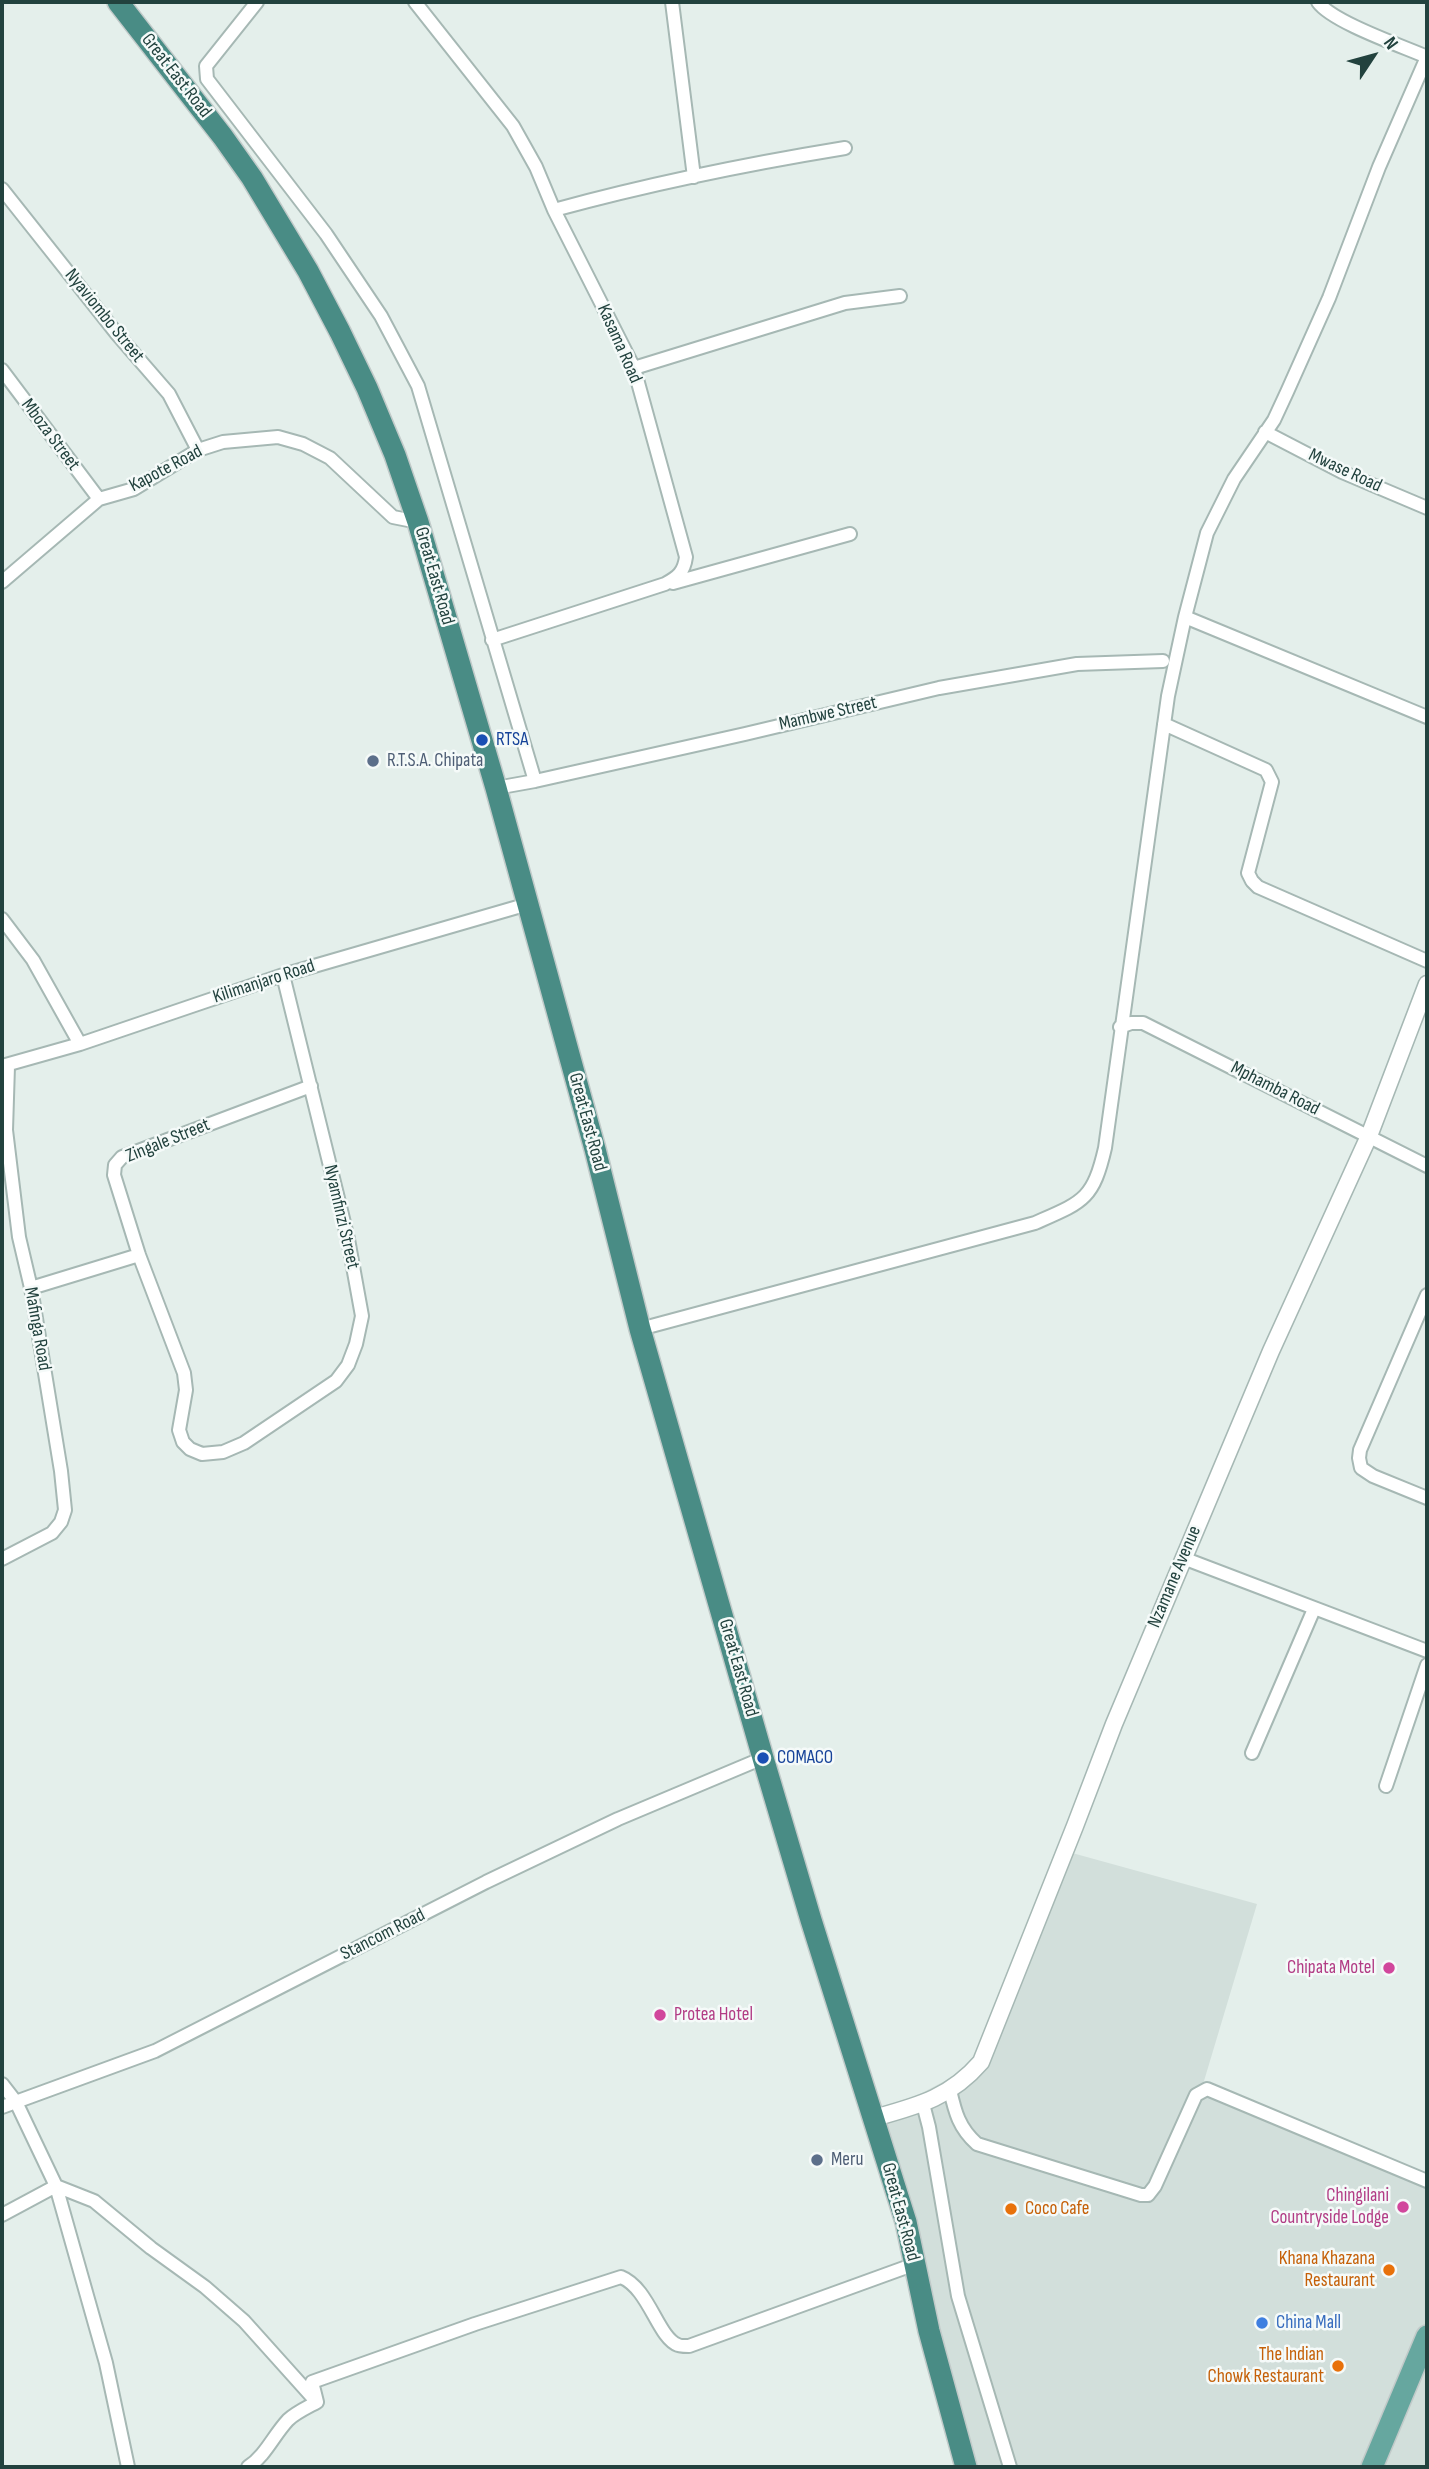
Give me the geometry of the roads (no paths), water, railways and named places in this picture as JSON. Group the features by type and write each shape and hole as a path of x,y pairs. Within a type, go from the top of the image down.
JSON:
{"highway":[{"name":"Great East Road","path":"118,2 230,147 308,271 368,388 395,455 418,522 496,788 595,1149 640,1329 763,1758 906,2222 929,2331 966,2467"},
{"name":"Great East Road","path":"924,2302 939,2340 978,2467"}],"main road":[{"path":"1372,2467 1427,2336"}],"street":[{"path":"257,2 211,58 205,71 206,79 326,234 381,316 418,386 535,781"},
{"name":"Kasama Road","path":"415,2 513,126 537,167 554,210 634,368 686,557 684,569 677,578 666,584"},
{"path":"672,2 694,177"},
{"path":"640,1329 1035,1223 1068,1209 1088,1194 1098,1178 1105,1148 1164,724 1185,617 1207,533 1234,479 1274,420 1329,298 1379,167 1427,57 1322,6"},
{"path":"554,210 781,158 845,148"},
{"name":"Nyaviombo Street","path":"2,189 117,334 169,394 198,450"},
{"path":"634,368 845,303 900,296"},
{"name":"Mboza Street","path":"2,370 99,499"},
{"name":"Mwase Road","path":"1265,432 1342,472 1427,508"},
{"name":"Kapote Road","path":"2,582 99,499 134,489 198,450 223,442 278,437 303,444 330,458 393,517 418,522"},
{"path":"492,640 666,584 850,534"},
{"path":"1185,617 1427,717"},
{"name":"Mambwe Street","path":"496,788 939,688 1077,664 1163,661"},
{"path":"1164,724 1266,770 1270,775 1272,782 1248,873 1258,887 1427,961"},
{"name":"Kilimanjaro Road","path":"5,1066 80,1044 283,975 528,904"},
{"path":"2,919 33,960 80,1044"},
{"name":"Nyamfinzi Street","path":"272,1422 336,1381 348,1365 362,1315 348,1240 283,975"},
{"name":"Nzamane Avenue","path":"874,2118 923,2104 950,2090 981,2062 1114,1724 1271,1351 1369,1136 1427,984"},
{"name":"Mphamba Road","path":"1120,1027 1143,1023 1427,1166"},
{"name":"Mafinga Road","path":"2,1559 52,1533 61,1522 65,1510 31,1288 19,1237 6,1130 5,1066"},
{"name":"Zingale Street","path":"272,1422 244,1443 223,1452 202,1454 190,1449 183,1441 179,1430 186,1390 184,1373 139,1255 114,1175 115,1165 122,1157 311,1086"},
{"path":"31,1288 139,1255"},
{"path":"1427,1295 1360,1450 1359,1458 1361,1468 1373,1476 1427,1498"},
{"path":"1183,1558 1427,1651"},
{"path":"1252,1753 1314,1609"},
{"path":"1386,1786 1427,1665"},
{"name":"Stancom Road","path":"2,2107 155,2051 486,1882 618,1819 763,1758"},
{"path":"2,2084 16,2102 55,2186 106,2363 128,2467"},
{"path":"950,2090 958,2123 976,2144 1141,2195 1148,2195 1155,2186 1196,2095 1207,2089 1427,2181"},
{"path":"923,2104 958,2297 1010,2467"},
{"path":"2,2216 55,2186"},
{"path":"55,2186 94,2201 205,2287 244,2321 317,2402"},
{"path":"317,2402 312,2382 475,2323 621,2277 631,2281 639,2291 670,2340 678,2346 689,2346 915,2264"},
{"path":"248,2467 257,2462 289,2419 317,2402"}],"place":[{"name":"RTSA","path":"482,740"},
{"name":"R.T.S.A. Chipata","path":"373,761"},
{"name":"COMACO","path":"763,1758"},
{"name":"Chipata Motel","path":"1389,1968"},
{"name":"Protea Hotel","path":"660,2015"},
{"name":"Meru","path":"817,2160"},
{"name":"Chingilani Countryside Lodge","path":"1403,2207"},
{"name":"Coco Cafe","path":"1011,2209"},
{"name":"Khana Khazana Restaurant","path":"1389,2270"},
{"name":"China Mall","path":"1262,2323"},
{"name":"The Indian Chowk Restaurant","path":"1338,2366"}]}
